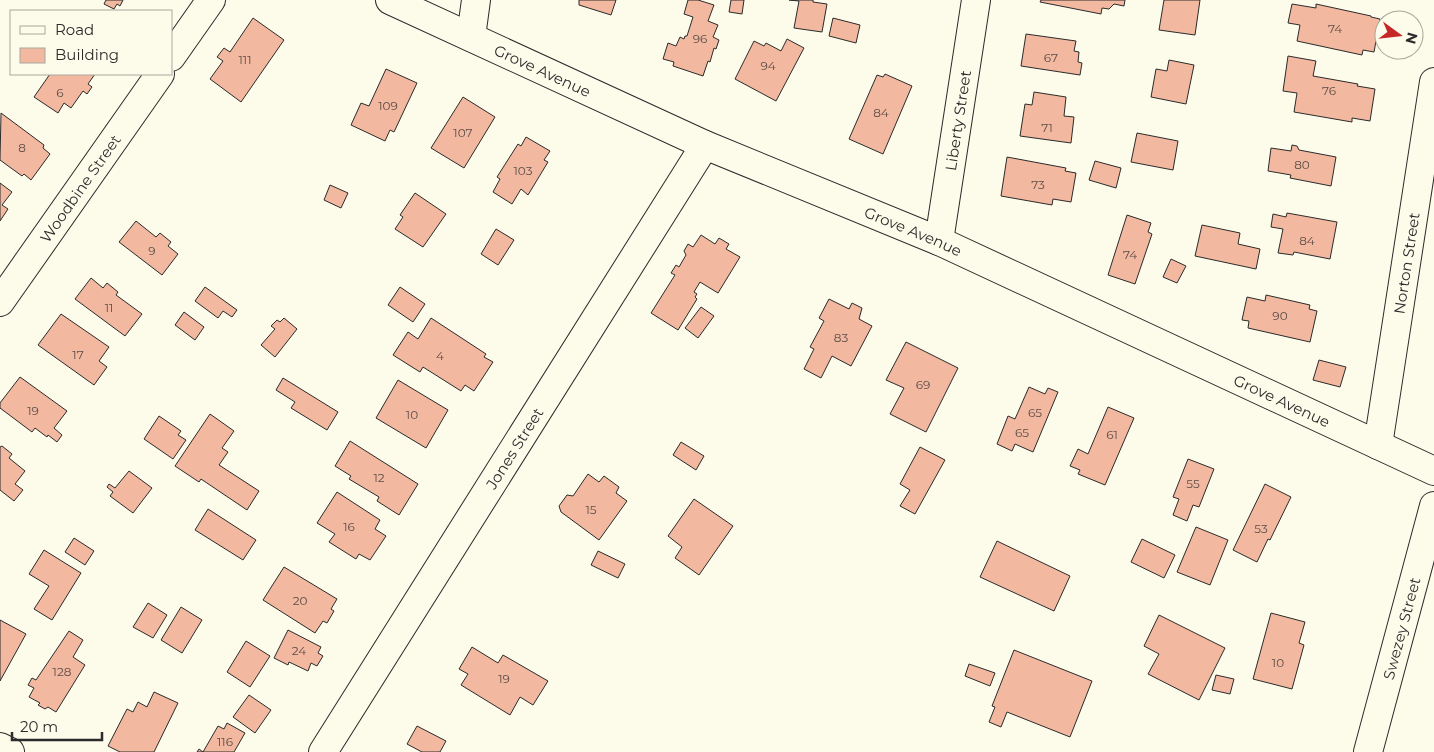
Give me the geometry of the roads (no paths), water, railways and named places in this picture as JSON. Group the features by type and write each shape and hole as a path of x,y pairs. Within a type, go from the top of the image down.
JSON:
{"street":[{"path":"172,56 211,0"},
{"name":"Grove Avenue","path":"390,0 705,145 939,241 1434,471"},
{"path":"471,37 476,0"},
{"name":"Liberty Street","path":"939,241 976,0"},
{"name":"Woodbine Street","path":"0,302 159,75"},
{"name":"Norton Street","path":"1378,445 1434,82"},
{"name":"Jones Street","path":"322,752 705,145"},
{"name":"Swezey Street","path":"1368,752 1434,506"},
{"path":"0,746 10,752"}]}
